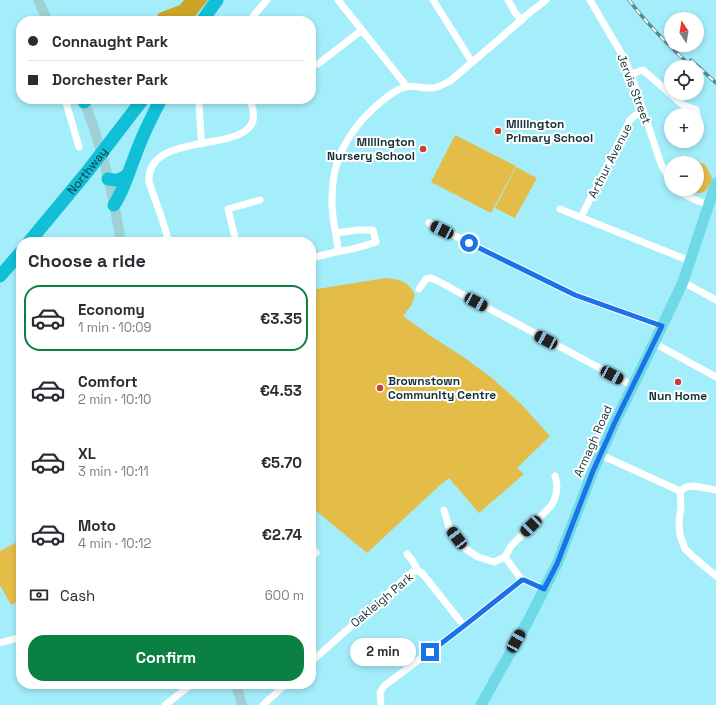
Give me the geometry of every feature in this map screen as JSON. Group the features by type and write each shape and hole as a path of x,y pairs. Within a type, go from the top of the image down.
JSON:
{"highway":[{"name":"Northway","path":"34,237 87,172 139,104"},
{"path":"114,205 120,196 144,133 158,104"},
{"path":"107,174 114,181 120,180 127,175"},
{"path":"0,276 16,258"}],"main road":[{"path":"38,0 46,16"},
{"path":"86,104 107,174 120,237"},
{"name":"Armagh Road","path":"481,705 529,619 557,564 593,471 615,422 683,282 716,183"},
{"path":"237,689 242,705"}],"street":[{"path":"254,16 267,0"},
{"path":"338,0 404,83 405,87"},
{"path":"434,0 472,62"},
{"path":"508,0 516,14 522,20"},
{"path":"336,252 338,247 332,208 335,171 340,155 352,132 366,115 398,89 412,86 432,88 442,86 450,81 546,0"},
{"name":"Jervis Street","path":"590,0 624,58 631,74 664,169"},
{"path":"318,64 362,30"},
{"path":"631,74 643,70 683,105 691,108"},
{"path":"66,104 79,146"},
{"path":"199,104 200,135 202,144"},
{"path":"167,237 149,182 150,169 156,160 166,153 185,146 202,144 243,133 253,122 254,116 252,104"},
{"name":"Arthur Avenue","path":"581,217 630,120 643,109"},
{"path":"685,196 709,205"},
{"path":"235,237 228,209 260,200"},
{"path":"560,209 690,261"},
{"path":"429,223 575,295 662,326"},
{"path":"316,257 364,247 376,242 373,230 358,230 336,233"},
{"path":"419,290 426,280 430,278 434,279 633,386"},
{"path":"683,282 716,300"},
{"path":"654,343 716,377"},
{"path":"601,454 680,491"},
{"path":"444,510 449,527 466,549 478,557 494,562 505,557 511,546 551,506 556,498 558,484 555,476"},
{"path":"680,491 686,487 694,486 716,490"},
{"path":"680,491 680,535 685,549 716,576"},
{"path":"407,554 418,571"},
{"path":"505,557 522,580 544,589"},
{"name":"Oakleigh Park","path":"316,658 412,572 418,571 422,573 464,626"},
{"path":"381,705 380,693 384,686 522,580"},
{"path":"0,643 16,638"},
{"path":"167,705 186,689"},
{"path":"263,705 281,689"}],"shaded area":[{"path":"184,0 208,0 195,16 157,16 159,13 180,5"},
{"path":"455,135 516,166 491,213 431,182"},
{"path":"704,164 712,178 706,191 704,192"},
{"path":"516,167 537,178 515,218 495,208"},
{"path":"386,278 396,279 409,286 415,295 412,304 403,316 492,378 521,404 550,436 517,468 524,474 479,513 449,478 367,553 316,511 316,289"},
{"path":"16,543 16,602 11,605 0,585 0,551"}],"railway":[{"path":"629,0 643,18 685,60"},
{"path":"704,72 716,83"}],"place":[{"name":"Millington Primary School","path":"498,131"},
{"name":"Millington Nursery School","path":"423,149"},
{"name":"Nun Home","path":"678,382"},
{"name":"Brownstown Community Centre","path":"380,388"}],"route":[{"path":"430,652 522,580 544,589 557,564 593,471 662,326 575,295 469,243"}]}
